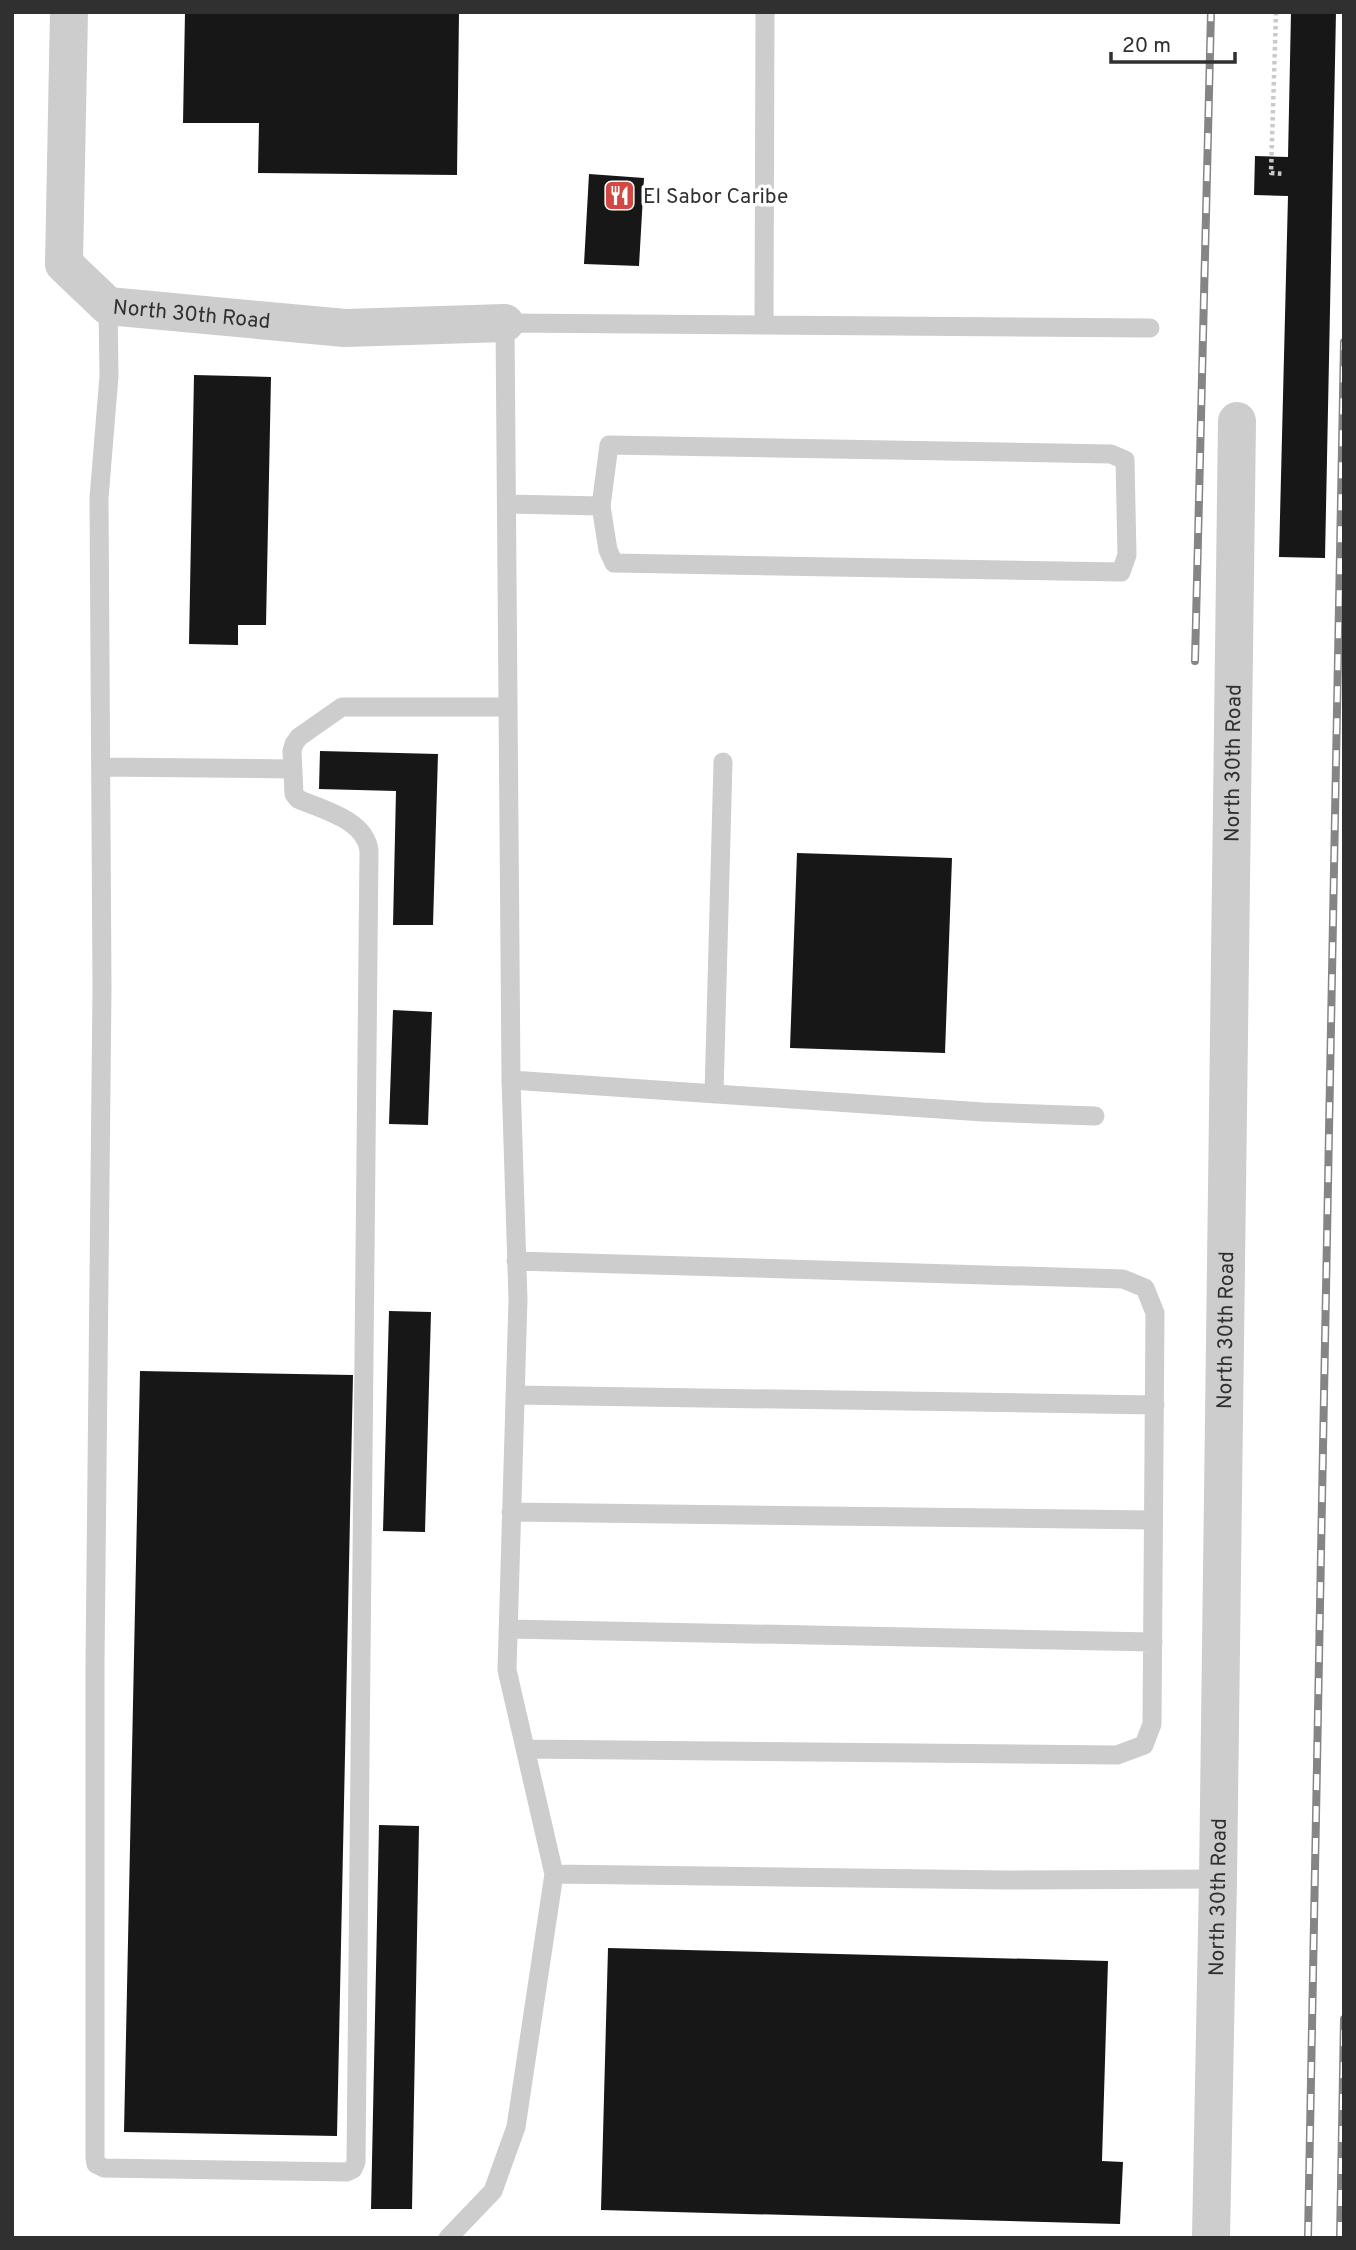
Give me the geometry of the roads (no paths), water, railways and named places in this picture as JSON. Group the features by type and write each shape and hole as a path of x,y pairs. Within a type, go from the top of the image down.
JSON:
{"street":[{"name":"North 30th Road","path":"69,12 64,264 108,306 345,328 505,323"},
{"name":"North 30th Road","path":"1211,2238 1237,421"}],"lane":[{"path":"764,325 765,12"},
{"path":"108,306 109,376 99,498 102,988 95,1650 94,2158 96,2164 104,2168 347,2172 353,2169 356,2162 369,851 368,841 362,831 294,794 292,751 299,737 342,707 508,707"},
{"path":"448,2238 493,2191 516,2127 554,1874 507,1670 516,1261 511,1080 505,323 1150,328"},
{"path":"609,445 1111,454 1125,460 1127,555 1121,572 614,563 608,550 601,506 609,445"},
{"path":"506,504 601,506"},
{"path":"714,1094 723,762"},
{"path":"101,767 292,769"},
{"path":"511,1080 983,1112 1095,1116"},
{"path":"516,1261 1123,1279 1145,1288 1155,1313 1152,1724 1144,1745 1117,1755 526,1749"},
{"path":"515,1395 1155,1405"},
{"path":"511,1512 1153,1520"},
{"path":"508,1629 1153,1642"},
{"path":"554,1874 1018,1880 1217,1879"}],"railway":[{"path":"1195,661 1211,12"},
{"path":"1308,2238 1344,342"},
{"path":"1340,2238 1344,2019"}],"place":[{"name":"El Sabor Caribe","path":"620,196"}]}
